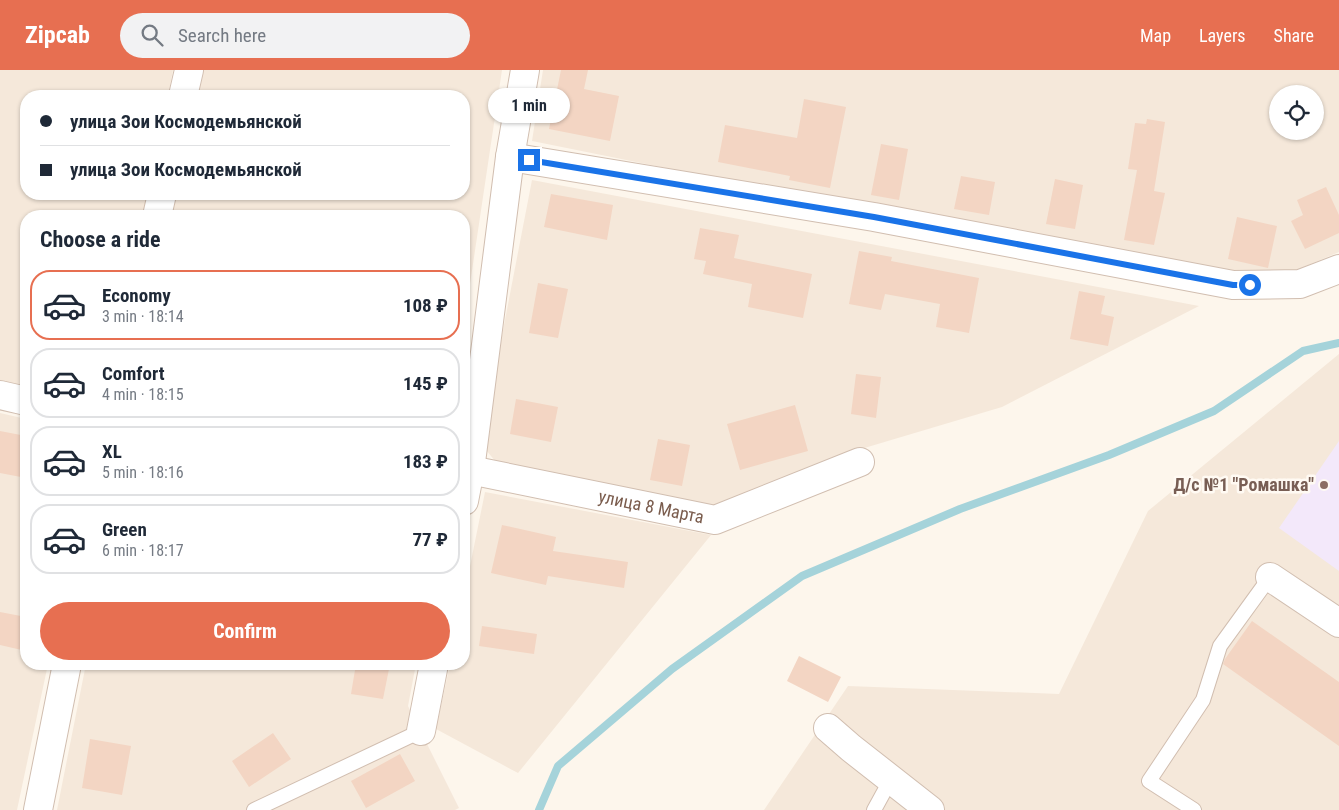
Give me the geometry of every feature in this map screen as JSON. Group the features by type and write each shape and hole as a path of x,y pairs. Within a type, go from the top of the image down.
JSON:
{"street":[{"path":"184,90 189,70"},
{"path":"470,448 510,157 525,70"},
{"path":"510,157 874,217 1233,285 1300,284 1339,269"},
{"path":"0,396 20,400"},
{"name":"улица 8 Марта","path":"470,471 715,520 860,462"},
{"path":"1270,577 1339,623"},
{"path":"38,810 65,670"},
{"path":"422,731 433,670"},
{"path":"828,728 930,810"}],"lane":[{"path":"1194,810 1149,780 1203,700 1220,646 1270,577"},
{"path":"254,810 422,731"},
{"path":"874,810 891,779"}],"shaded area":[{"path":"0,70 173,70 169,90 20,90 20,200 148,200 145,210 20,210 20,387 0,383"},
{"path":"198,70 502,70 470,284 470,210 169,210 172,200 470,200 470,90 194,90"},
{"path":"543,70 1339,70 1339,252 1280,277 1107,257 532,141"},
{"path":"532,180 1199,306 1002,407 861,449 711,510 496,462 481,444"},
{"path":"1339,354 1339,810 764,810 848,686 1059,694 1148,511"},
{"path":"0,413 20,418 20,670 47,670 17,810 0,810"},
{"name":"Д/с №1 \"Ромашка\"","path":"1339,441 1339,571 1279,528"},
{"path":"485,492 711,535 518,773 436,729 449,670 470,670 470,566"},
{"path":"85,670 415,670 408,706 459,808 455,810 57,810"}],"building":[{"path":"561,70 588,70 584,89 619,96 610,141 549,129"},
{"path":"804,99 846,107 830,188 789,180 790,176 718,162 725,125 797,138"},
{"path":"1147,119 1165,122 1154,191 1165,193 1154,245 1124,240 1137,170 1128,169 1135,123 1146,124"},
{"path":"881,144 908,149 899,200 871,195"},
{"path":"961,176 995,182 989,215 954,209"},
{"path":"1055,179 1083,185 1075,229 1046,224"},
{"path":"1326,187 1339,215 1339,233 1305,249 1291,221 1303,215 1297,200"},
{"path":"551,194 613,205 607,240 544,227"},
{"path":"1237,217 1277,226 1268,268 1228,259"},
{"path":"700,228 739,235 734,258 812,274 803,318 748,307 752,284 703,274 706,261 694,259"},
{"path":"859,251 892,257 891,261 979,278 969,333 936,327 940,304 885,294 881,310 849,304"},
{"path":"538,283 568,289 558,338 529,333"},
{"path":"1079,291 1105,296 1101,314 1114,317 1108,346 1070,339"},
{"path":"856,374 881,377 876,418 851,414"},
{"path":"516,399 558,407 551,442 510,434"},
{"path":"795,405 808,451 740,470 727,424"},
{"path":"0,431 20,435 20,477 0,473"},
{"path":"658,439 690,445 682,486 650,480"},
{"path":"502,525 556,537 553,551 628,562 624,588 548,576 546,585 491,573"},
{"path":"0,612 20,616 20,650 0,645"},
{"path":"1252,621 1339,682 1339,746 1223,664"},
{"path":"482,626 537,634 534,654 479,646"},
{"path":"799,656 841,677 828,702 787,681"},
{"path":"355,670 389,670 383,699 351,694"},
{"path":"273,733 291,759 249,787 232,761"},
{"path":"90,739 131,746 122,795 82,788"},
{"path":"400,754 415,781 366,808 351,781"}],"waterway":[{"path":"539,810 558,766 672,669 802,576 960,509 1109,455 1214,411 1303,351 1339,343"}],"place":[{"name":"Д/с №1 \"Ромашка\"","path":"1324,485"}],"route":[{"path":"529,160 874,217 1233,285 1250,285"}]}
